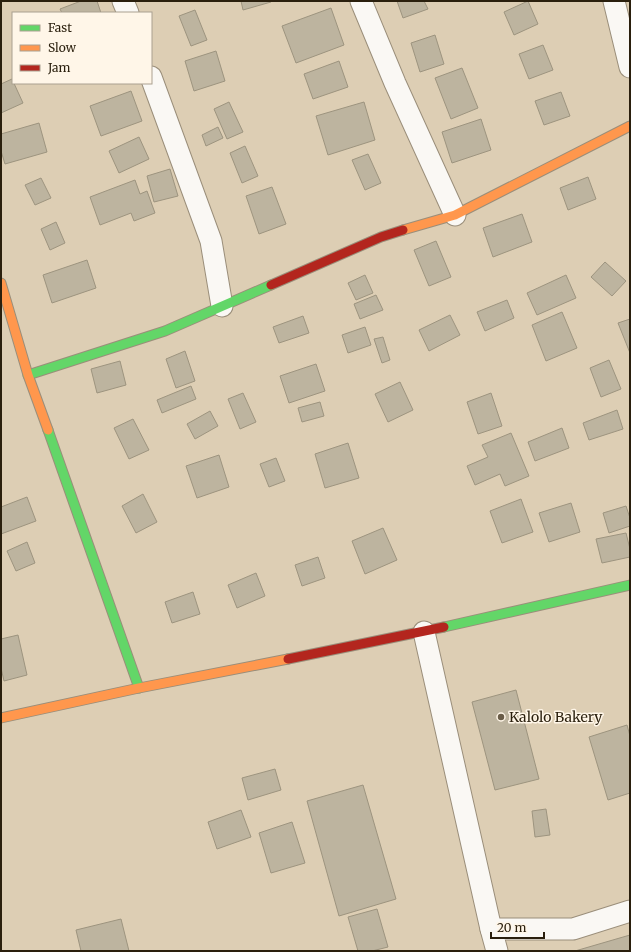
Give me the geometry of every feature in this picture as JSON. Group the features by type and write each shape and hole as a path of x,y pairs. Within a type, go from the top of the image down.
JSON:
{"street":[{"path":"123,1 128,12"},
{"path":"362,1 395,83 455,215"},
{"path":"614,1 630,67"},
{"path":"152,80 211,241 222,306"},
{"path":"28,375 165,331 381,237 455,215 630,126"},
{"path":"1,283 28,375 139,688"},
{"path":"1,718 139,688 424,632 630,585"},
{"path":"424,632 497,951"},
{"path":"491,929 573,929 630,910"}],"building":[{"path":"81,1 97,1 101,12 62,12 60,9"},
{"path":"241,1 271,1 271,2 243,10"},
{"path":"397,1 424,1 428,9 403,18"},
{"path":"528,1 538,24 514,35 504,12"},
{"path":"331,8 344,45 296,63 282,26"},
{"path":"195,10 207,40 191,46 179,16"},
{"path":"435,35 444,64 420,72 411,43"},
{"path":"543,45 553,70 529,79 519,54"},
{"path":"216,51 225,81 194,91 185,61"},
{"path":"339,61 348,87 313,99 304,74"},
{"path":"462,68 478,108 451,119 435,78"},
{"path":"12,79 12,84 14,84 23,103 1,113 1,84"},
{"path":"131,91 142,121 101,136 90,106"},
{"path":"561,92 570,116 544,125 535,101"},
{"path":"229,102 243,132 227,139 214,109"},
{"path":"364,102 375,140 328,155 316,116"},
{"path":"481,119 491,150 452,163 442,132"},
{"path":"39,123 47,152 5,164 1,151 1,134"},
{"path":"218,127 223,138 206,146 202,135"},
{"path":"139,137 149,159 119,173 109,151"},
{"path":"245,146 258,176 242,183 230,153"},
{"path":"368,154 381,183 365,190 352,160"},
{"path":"170,169 178,196 154,202 147,176"},
{"path":"588,177 596,199 568,210 560,188"},
{"path":"41,178 51,198 35,205 25,185"},
{"path":"135,180 140,194 147,191 155,213 134,221 131,213 100,225 90,197"},
{"path":"272,187 286,224 259,234 246,196"},
{"path":"522,214 532,242 493,257 483,228"},
{"path":"56,222 65,243 50,250 41,229"},
{"path":"436,241 451,277 429,286 414,250"},
{"path":"87,260 96,288 52,303 43,275"},
{"path":"605,262 626,281 612,296 591,277"},
{"path":"365,275 373,293 356,300 348,283"},
{"path":"566,275 576,298 537,315 527,293"},
{"path":"376,295 383,310 360,319 354,304"},
{"path":"507,300 514,318 485,331 477,312"},
{"path":"562,312 577,348 546,361 532,325"},
{"path":"450,315 460,335 429,351 419,330"},
{"path":"303,316 309,333 279,343 273,327"},
{"path":"630,319 630,353 618,323"},
{"path":"365,327 371,345 348,353 342,335"},
{"path":"383,337 390,360 382,363 374,339"},
{"path":"185,351 195,381 176,388 166,359"},
{"path":"609,360 621,389 601,397 590,368"},
{"path":"120,361 126,385 97,393 91,369"},
{"path":"316,364 325,391 289,403 280,376"},
{"path":"400,382 413,410 388,422 375,394"},
{"path":"191,386 196,399 162,413 157,400"},
{"path":"243,393 256,422 240,429 228,399"},
{"path":"491,393 502,426 478,434 467,402"},
{"path":"320,402 324,416 302,422 298,408"},
{"path":"617,410 623,429 589,440 583,423"},
{"path":"210,411 218,426 195,439 187,424"},
{"path":"133,419 149,450 129,459 114,428"},
{"path":"562,428 569,448 535,461 528,442"},
{"path":"511,433 529,476 505,486 500,474 475,485 467,466 488,457 482,445"},
{"path":"348,443 359,478 325,488 315,454"},
{"path":"219,455 229,487 197,498 186,466"},
{"path":"276,458 285,481 269,487 260,464"},
{"path":"143,494 157,522 136,533 122,506"},
{"path":"27,497 36,521 1,534 1,507"},
{"path":"521,499 533,532 502,543 490,511"},
{"path":"571,503 580,532 549,542 539,513"},
{"path":"626,506 630,518 630,526 609,533 603,513"},
{"path":"383,528 397,560 365,574 352,541"},
{"path":"626,533 630,549 630,557 602,563 596,539"},
{"path":"27,542 35,563 16,571 7,551"},
{"path":"318,557 325,578 302,586 295,565"},
{"path":"256,573 265,596 237,608 228,585"},
{"path":"193,592 200,614 172,623 165,602"},
{"path":"18,635 27,675 4,681 1,668 1,639"},
{"path":"516,690 539,779 495,790 472,702"},
{"path":"627,725 630,736 630,793 608,800 589,737"},
{"path":"275,769 281,790 248,800 242,778"},
{"path":"363,785 396,899 339,916 307,801"},
{"path":"546,809 550,835 535,837 532,811"},
{"path":"241,810 251,837 217,849 208,822"},
{"path":"292,822 305,863 271,873 259,833"},
{"path":"377,909 388,947 372,951 358,951 348,917"},
{"path":"121,919 129,951 81,951 76,930"},
{"path":"630,935 630,951 575,951"}],"traffic: fast":[{"path":"28,375 165,331 271,285"},
{"path":"48,430 139,688"},
{"path":"444,627 630,585"}],"traffic: slow":[{"path":"403,230 455,215 630,126"},
{"path":"1,283 28,375 48,430"},
{"path":"1,718 139,688 288,659"}],"traffic: jam":[{"path":"271,285 381,237 403,230"},
{"path":"288,659 444,627"}],"place":[{"name":"Kalolo Bakery","path":"501,717"}]}
